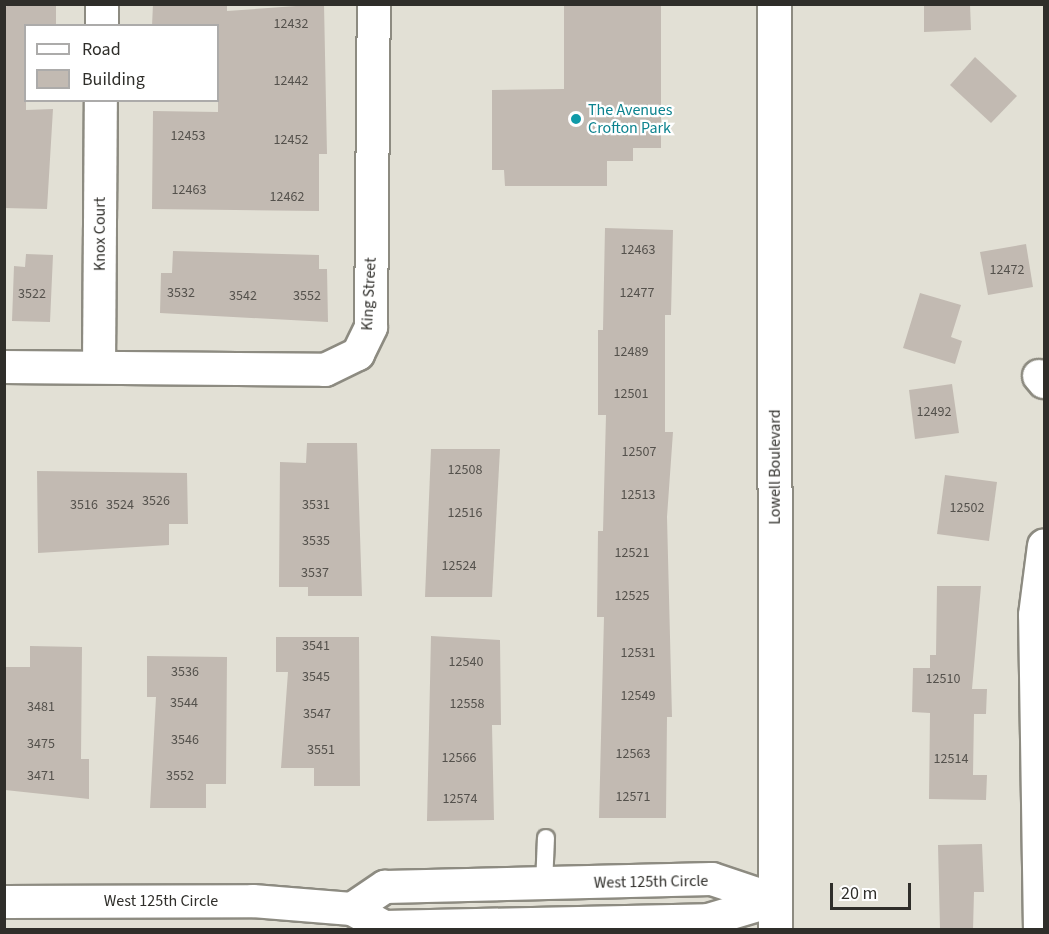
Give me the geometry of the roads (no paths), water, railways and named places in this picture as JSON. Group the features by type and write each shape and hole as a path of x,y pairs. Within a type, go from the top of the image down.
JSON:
{"main road":[{"name":"Lowell Boulevard","path":"774,4 775,915"}],"street":[{"path":"102,4 102,24"},
{"name":"King Street","path":"4,367 325,370 358,354 371,327 374,4"},
{"name":"Knox Court","path":"99,368 101,102"},
{"path":"1040,930 1035,615 1044,546"},
{"name":"West 125th Circle","path":"352,909 385,887 544,885 712,879 775,915"},
{"name":"West 125th Circle","path":"4,902 253,901 352,909 384,927 546,927 775,915"}],"lane":[{"path":"544,885 546,838"}],"place":[{"name":"The Avenues Crofton Park","path":"576,119"}]}
